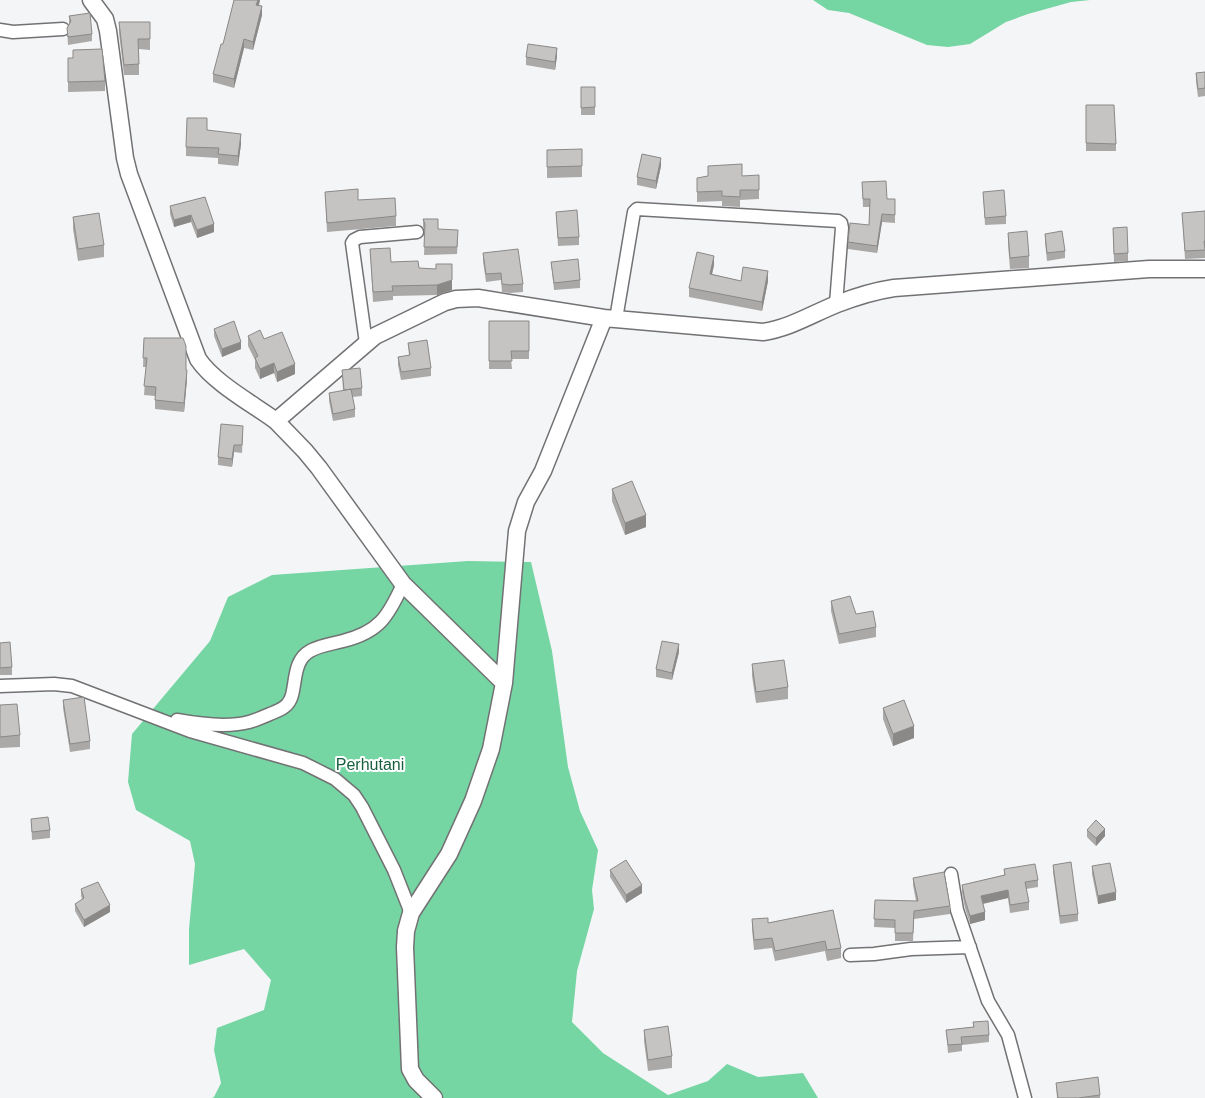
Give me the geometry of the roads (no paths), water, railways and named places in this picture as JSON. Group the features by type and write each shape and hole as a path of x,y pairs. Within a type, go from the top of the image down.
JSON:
{"street":[{"path":"91,0 105,19 108,31 125,158 129,174 198,359 203,367 214,377 276,421 300,446 319,468 402,584 504,683"},
{"path":"0,30 14,32 62,29"},
{"path":"434,1098 416,1080 410,1069 405,947 410,913 446,859 473,801 492,749 504,683 515,547 521,517 526,502 543,471 610,318 634,212 637,209 838,221 841,223 842,228 836,304"},
{"path":"366,343 352,243 360,237 417,232"},
{"path":"276,421 375,336 445,302 467,297 610,318 763,332 778,330 836,304 874,291 915,285 1149,269 1205,269"},
{"path":"155,718 207,725 248,723 286,707 292,697 297,667 302,658 309,651 361,636 374,629 394,603 402,584"},
{"path":"0,686 54,684 72,686 190,731 303,763 324,772 354,795 370,821 394,870 410,913"},
{"path":"952,874 957,910 988,1002 1008,1035 1025,1098"},
{"path":"850,955 911,949 970,947"}],"park label":[{"name":"Perhutani","path":"370,764"}]}
